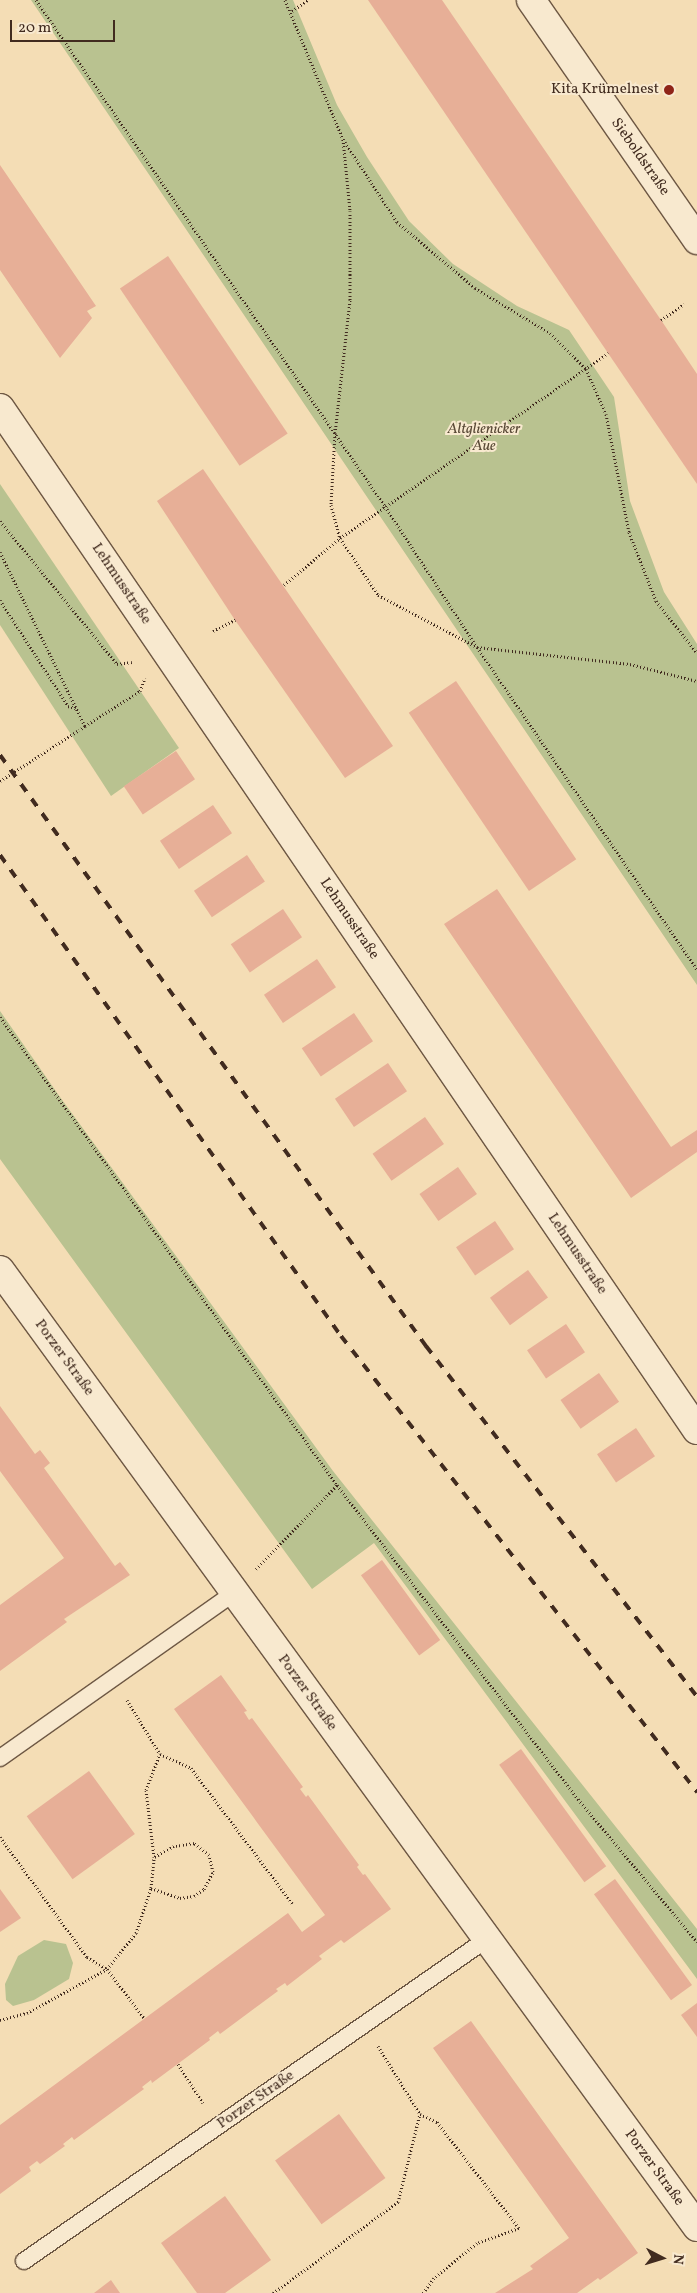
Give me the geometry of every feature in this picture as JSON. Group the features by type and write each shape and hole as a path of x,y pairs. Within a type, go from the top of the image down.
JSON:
{"street":[{"name":"Sieboldstraße","path":"531,0 697,240"},
{"name":"Lehmusstraße","path":"0,408 697,1430"},
{"name":"Porzer Straße","path":"0,1270 697,2227"}],"lane":[{"path":"0,1758 234,1593"},
{"name":"Porzer Straße","path":"24,2261 487,1939"}],"path":[{"path":"36,0 334,434 386,506 476,648 697,970"},
{"path":"285,0 343,139 397,222 475,288 550,333 586,369 606,414 629,532 656,601 697,653"},
{"path":"291,11 308,0"},
{"path":"343,139 350,211 350,300 334,434 331,505 340,538 378,595 476,648 630,664 697,681"},
{"path":"661,320 684,304"},
{"path":"284,585 340,538 608,353"},
{"path":"0,521 117,664 132,662"},
{"path":"0,552 85,726"},
{"path":"0,600 68,706 77,708"},
{"path":"213,631 235,620"},
{"path":"0,781 140,691 146,677"},
{"path":"0,1017 337,1485 578,1799 697,1942"},
{"path":"279,1545 337,1485"},
{"path":"114,1678 160,1754 192,1768 292,1903"},
{"path":"0,2020 28,2012 107,1970 136,1933 151,1888 154,1857 146,1790 160,1754"},
{"path":"0,1838 87,1957 107,1970 144,2018"},
{"path":"151,1888 180,1898 194,1896 204,1889 213,1872 209,1855 194,1843 174,1846 154,1857"},
{"path":"364,2024 420,2114 438,2122 519,2228 476,2243 434,2278 423,2293"},
{"path":"178,2064 218,2126"},
{"path":"273,2293 398,2202 420,2114"}],"green space":[{"name":"Altglienicker Aue","path":"31,0 293,0 337,105 367,157 409,221 453,264 517,306 569,330 614,397 630,501 664,592 697,644 697,985"},
{"path":"0,484 179,748 111,796 0,625"},
{"path":"0,1011 60,1097 333,1471 697,1929 697,1979 374,1543 312,1589 0,1159"},
{"path":"44,1940 66,1944 73,1963 69,1979 34,2000 13,2006 6,2000 5,1984 18,1956"}],"building":[{"path":"368,0 442,0 661,320 697,374 697,484"},
{"path":"0,165 96,306 87,311 92,318 60,358 0,270"},
{"path":"168,256 288,433 240,466 120,288"},
{"path":"203,469 393,746 345,778 235,620 157,501"},
{"path":"456,681 576,859 529,891 409,713"},
{"path":"176,751 195,779 143,814 124,786"},
{"path":"213,805 232,833 179,869 160,841"},
{"path":"247,855 265,882 212,917 194,891"},
{"path":"497,889 671,1147 697,1130 697,1152 631,1198 444,924"},
{"path":"283,909 302,937 250,972 231,944"},
{"path":"317,959 336,987 283,1023 264,995"},
{"path":"354,1013 373,1041 321,1076 302,1048"},
{"path":"388,1063 407,1091 354,1127 335,1099"},
{"path":"425,1117 444,1144 392,1181 373,1154"},
{"path":"458,1167 477,1194 438,1221 419,1194"},
{"path":"495,1221 514,1249 475,1275 456,1247"},
{"path":"528,1270 548,1298 510,1325 490,1298"},
{"path":"566,1324 585,1352 546,1378 527,1350"},
{"path":"599,1373 619,1402 581,1429 560,1400"},
{"path":"0,1406 35,1454 40,1450 50,1463 44,1468 115,1566 120,1562 130,1575 64,1619 67,1622 0,1671 0,1605 64,1558 0,1471"},
{"path":"636,1428 655,1456 616,1482 597,1454"},
{"path":"382,1560 440,1640 419,1655 361,1575"},
{"path":"221,1675 247,1711 244,1712 249,1720 252,1718 303,1787 300,1789 306,1797 308,1795 359,1865 357,1867 363,1875 365,1874 391,1909 344,1943 341,1940 319,1956 322,1959 287,1986 285,1983 276,1989 278,1991 220,2034 218,2031 209,2038 210,2040 152,2083 151,2080 142,2087 144,2089 74,2140 72,2137 63,2144 65,2146 40,2164 37,2161 29,2167 31,2171 0,2194 0,2125 288,1913 302,1932 325,1915 174,1709"},
{"path":"521,1749 606,1866 584,1882 499,1765"},
{"path":"89,1771 135,1834 73,1879 27,1816"},
{"path":"615,1879 692,1985 671,2000 594,1894"},
{"path":"0,1889 21,1918 0,1932"},
{"path":"697,2003 697,2037 681,2015"},
{"path":"471,2021 638,2253 600,2280 598,2278 577,2293 495,2293 533,2269 530,2266 569,2238 433,2048"},
{"path":"339,2114 385,2178 322,2224 275,2160"},
{"path":"225,2196 271,2260 225,2293 197,2293 161,2243"},
{"path":"111,2280 120,2293 94,2293"}],"railway":[{"path":"0,755 426,1346 697,1697"},
{"path":"0,855 341,1336 697,1792"}],"place":[{"name":"Kita Krümelnest","path":"669,90"}]}
